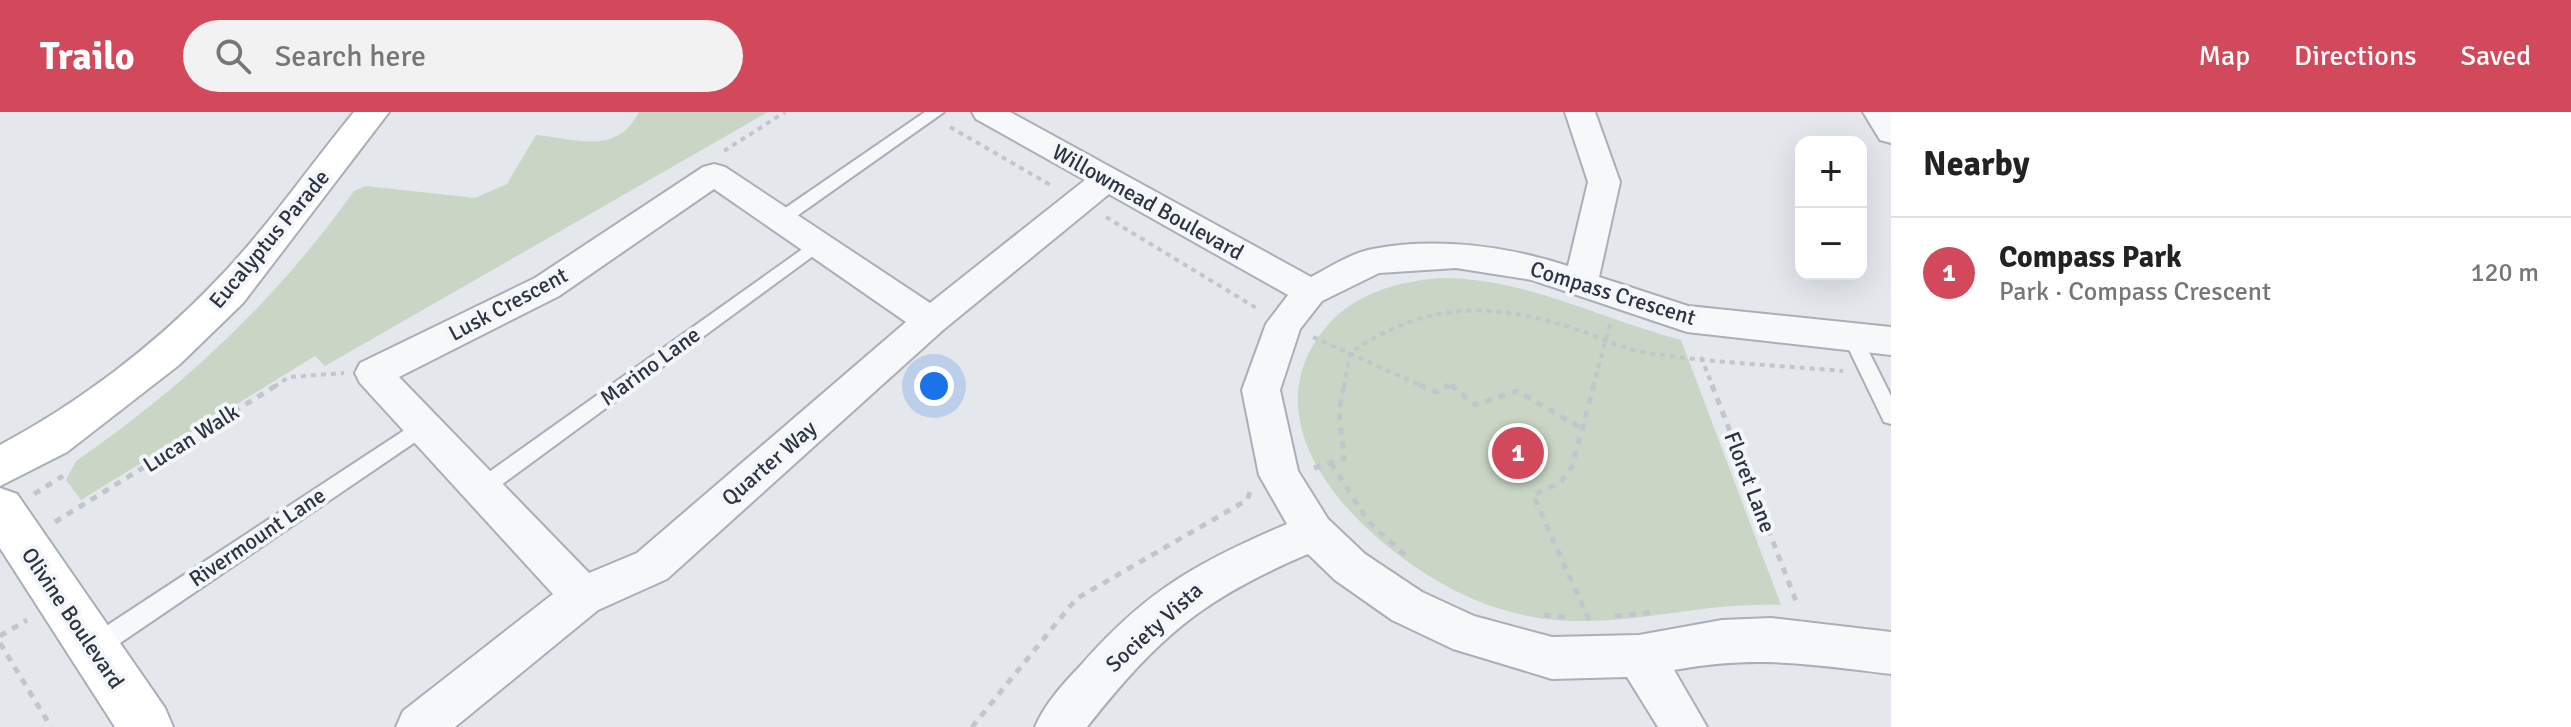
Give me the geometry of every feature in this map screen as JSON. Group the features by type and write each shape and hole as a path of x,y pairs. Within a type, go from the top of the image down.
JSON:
{"street":[{"name":"Eucalyptus Parade","path":"0,467 51,439 164,354 229,293 372,112"},
{"name":"Willowmead Boulevard","path":"987,112 1310,292"},
{"path":"1580,112 1604,182 1581,282"},
{"path":"1878,112 1891,133"},
{"path":"714,174 931,321"},
{"name":"Lusk Crescent","path":"373,373 547,287 714,174"},
{"name":"Quarter Way","path":"419,727 583,596 652,566 931,321 1107,179"},
{"name":"Compass Crescent","path":"1891,341 1687,319 1535,268 1456,256 1373,261 1310,292 1284,324 1261,390 1279,475 1313,532 1350,567 1407,606 1468,635 1552,658 1622,657 1722,641 1771,639 1891,653"},
{"path":"373,373 583,596"},
{"name":"Olivine Boulevard","path":"11,526 146,727"},
{"name":"Society Vista","path":"1058,727 1116,656 1177,602 1208,580 1313,532"},
{"path":"1622,657 1684,727"}],"lane":[{"path":"781,219 936,112"},
{"name":"Marino Lane","path":"482,488 818,244"},
{"path":"1852,337 1891,416"},
{"name":"Rivermount Lane","path":"93,648 423,426"}],"path":[{"path":"714,174 724,151 785,112"},
{"path":"1620,296 1604,340 1572,467 1560,483 1533,495 1588,618 1622,657"},
{"path":"972,727 1076,599 1247,500 1256,479 1344,459 1339,411 1350,353 1391,325 1409,317 1454,310 1528,317 1643,352 1870,374"},
{"path":"1284,324 1436,392 1450,384 1475,405 1517,391 1581,428"},
{"name":"Floret Lane","path":"1701,357 1801,608 1786,606"},
{"name":"Lucan Walk","path":"11,526 289,377 373,373"},
{"path":"1331,463 1368,521 1413,563"},
{"path":"1537,615 1588,618 1662,612"},
{"path":"0,643 51,727"}],"green space":[{"path":"639,112 768,112 325,366 315,356 81,500 66,480 76,461 192,371 261,304 354,191 366,186 475,198 507,184 536,135 595,142 607,140 630,126"},
{"path":"1441,278 1473,280 1533,292 1681,340 1781,605 1742,605 1600,621 1527,616 1488,605 1449,588 1369,531 1336,494 1311,454 1298,412 1303,368 1327,326 1351,305 1394,286"}],"place":[{"name":"Compass Park","path":"1518,453"}]}
